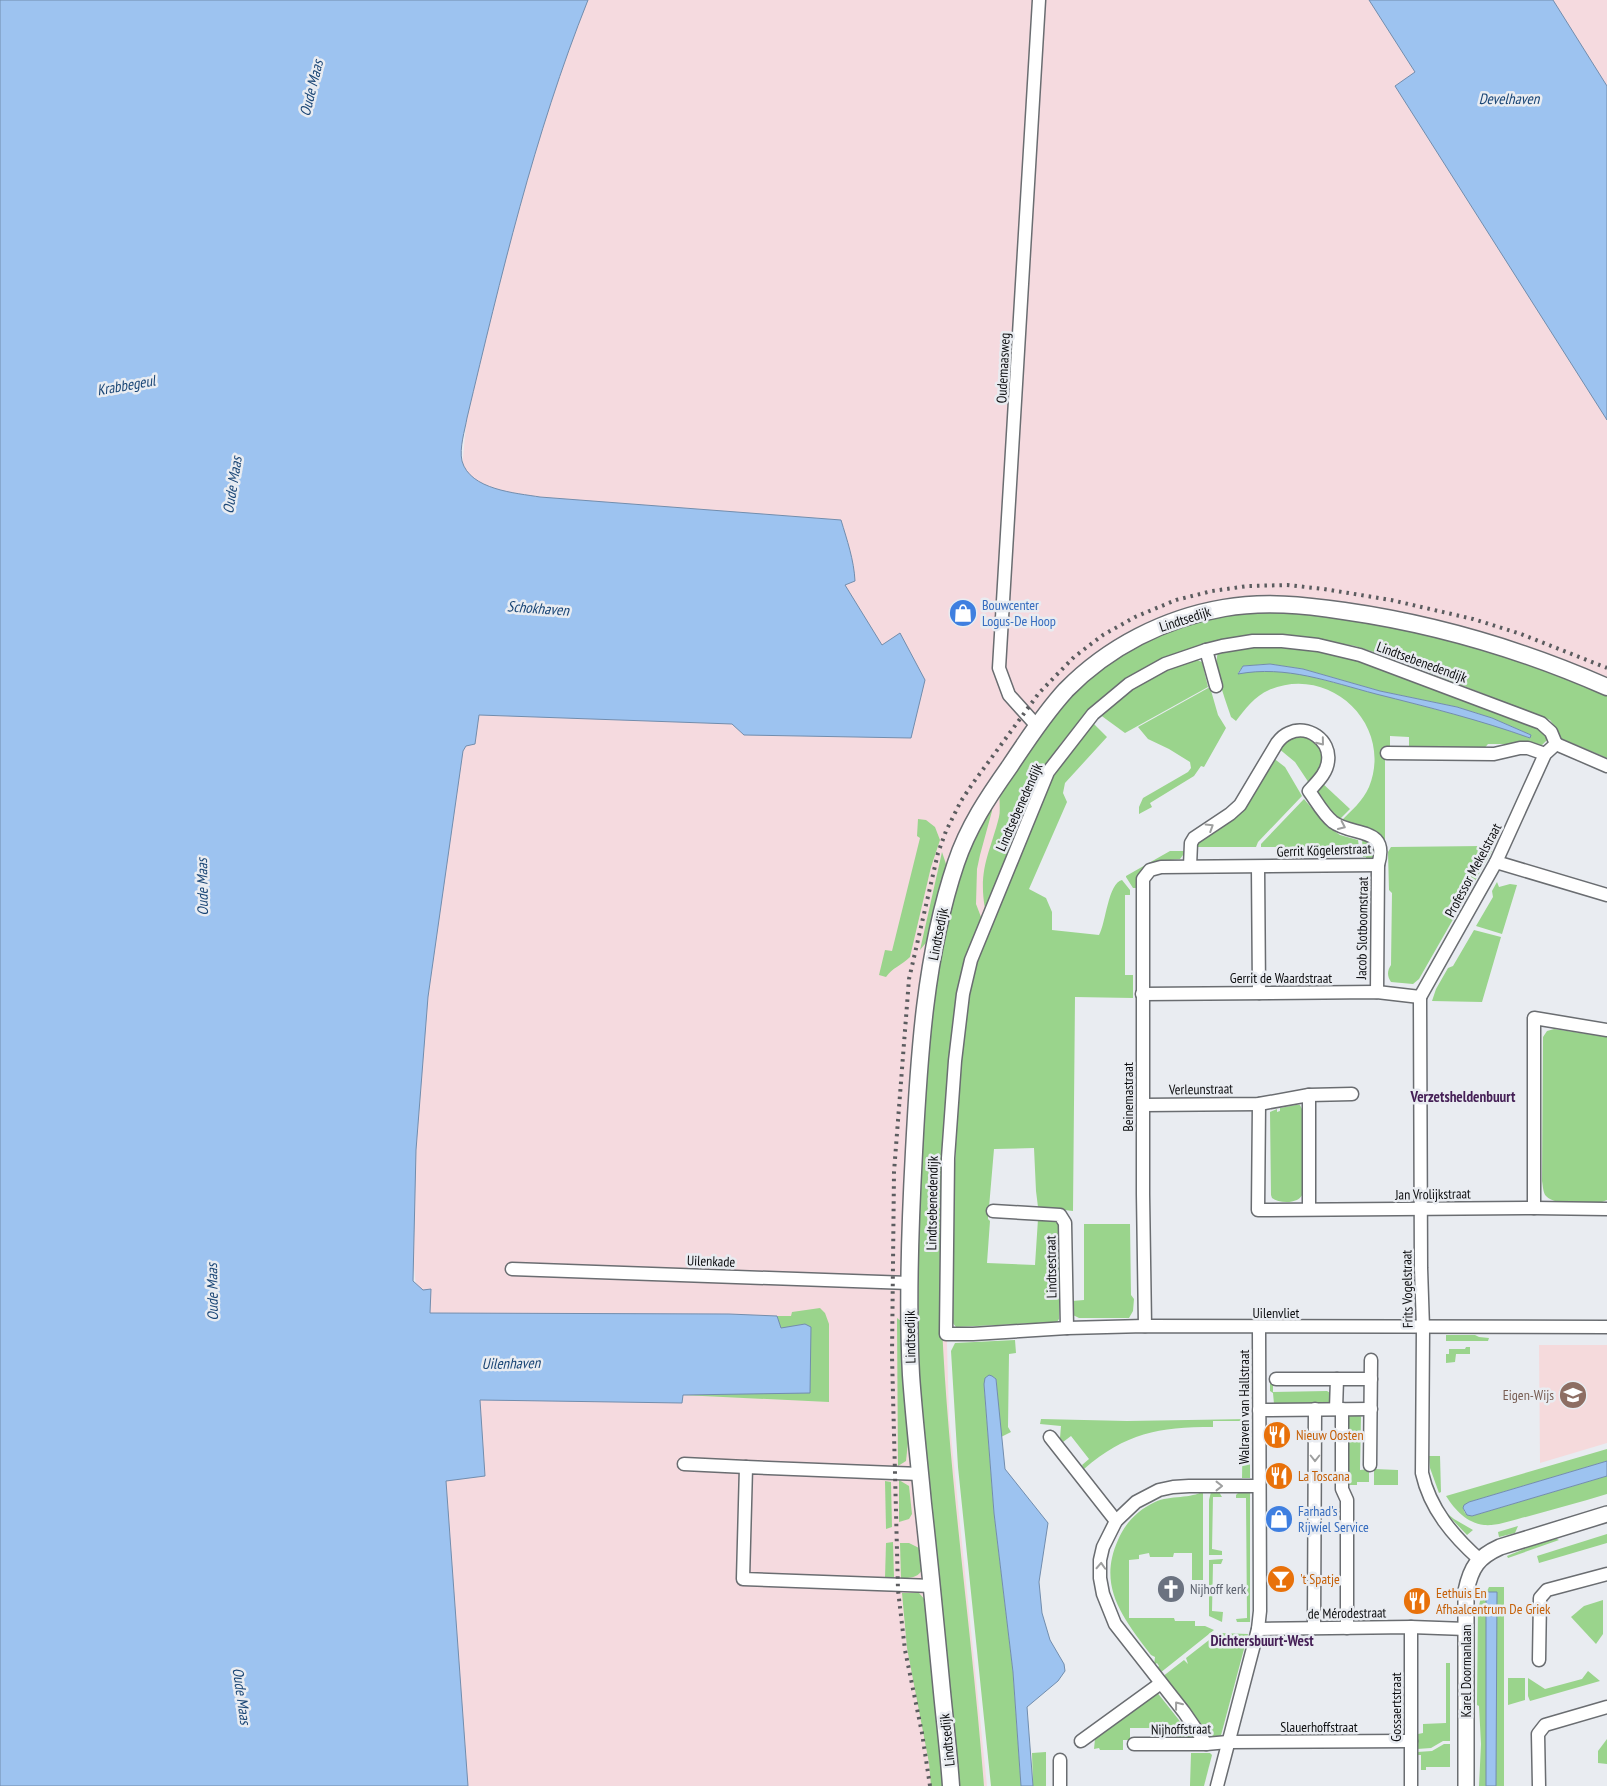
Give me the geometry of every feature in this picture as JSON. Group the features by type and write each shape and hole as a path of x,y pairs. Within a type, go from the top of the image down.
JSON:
{"main road":[{"name":"Lindtsedijk","path":"951,1786 911,1375 909,1283 921,1050 930,977 944,902 958,857 973,821 1037,726 1063,694 1082,675 1112,652 1159,627 1188,616 1230,607 1255,604 1328,608 1436,628 1542,660 1607,687"}],"street":[{"name":"Oudemaasweg","path":"1037,726 1009,695 999,668 1039,0"},
{"name":"Lindtsebenedendijk","path":"946,1334 948,1148 963,994 972,960 1048,772 1093,714 1129,684 1165,664 1206,650 1253,641 1282,641 1318,645 1360,655 1541,723 1551,732 1556,744"},
{"path":"1206,650 1216,686"},
{"name":"Gerrit Kögelerstraat","path":"1150,870 1161,867 1190,866 1378,865 1381,850 1376,838 1369,834 1345,829 1324,813 1310,791 1326,769 1328,754 1326,746 1314,734 1305,730 1297,730 1283,736 1277,743 1240,805 1194,838 1191,843 1190,866"},
{"path":"1556,744 1607,766"},
{"name":"Professor Mekelstraat","path":"1420,997 1496,862 1545,754 1556,744"},
{"path":"1387,754 1494,754 1520,748 1528,748 1545,754"},
{"path":"1496,862 1607,895"},
{"name":"Jacob Slotboomstraat","path":"1377,992 1378,865"},
{"path":"1258,867 1259,993"},
{"name":"Beinemastraat","path":"1145,1326 1142,885 1143,879 1150,870"},
{"name":"Gerrit de Waardstraat","path":"1142,994 1377,992 1420,997"},
{"name":"Frits Vogelstraat","path":"1420,997 1423,1328 1422,1473 1425,1487 1441,1518 1480,1560"},
{"path":"1534,1208 1534,1018 1607,1030"},
{"name":"Verleunstraat","path":"1142,1105 1259,1104 1310,1095 1352,1094"},
{"path":"1309,1209 1310,1095"},
{"name":"Jan Vrolijkstraat","path":"1259,1104 1258,1210 1607,1209"},
{"name":"Lindtsestraat","path":"993,1211 1060,1215 1065,1222 1067,1328"},
{"name":"Uilenkade","path":"512,1270 909,1283"},
{"name":"Uilenvliet","path":"946,1334 1145,1326 1259,1328 1607,1327"},
{"name":"Walraven van Hallstraat","path":"1258,1629 1260,1486 1259,1328"},
{"path":"1370,1465 1371,1360"},
{"path":"1276,1379 1371,1379"},
{"path":"1337,1379 1342,1489 1347,1500 1347,1628"},
{"path":"1314,1628 1315,1409"},
{"path":"1259,1410 1371,1409"},
{"path":"1050,1437 1116,1521"},
{"path":"684,1464 920,1474"},
{"path":"746,1467 743,1579 932,1586"},
{"path":"1206,1744 1115,1624 1103,1594 1100,1578 1100,1560 1103,1548 1116,1521 1136,1502 1159,1490 1173,1487 1260,1486"},
{"path":"1480,1560 1487,1553 1514,1542 1607,1514"},
{"name":"Karel Doormanlaan","path":"1466,1786 1466,1591 1470,1576 1480,1560"},
{"path":"1539,1660 1540,1598 1547,1590 1607,1574"},
{"name":"de Mérodestraat","path":"1258,1629 1411,1627 1466,1629"},
{"name":"Gossaertstraat","path":"1411,1627 1411,1786"},
{"name":"Nijhoffstraat","path":"1216,1786 1258,1629"},
{"path":"1082,1741 1161,1683"},
{"path":"1539,1786 1538,1734 1545,1725 1607,1707"},
{"name":"Slauerhoffstraat","path":"1228,1742 1411,1741"},
{"name":"Nijhoffstraat","path":"1134,1744 1206,1744 1228,1742"},
{"path":"1060,1760 1060,1786"}],"shaded area":[{"path":"558,0 1607,0 1607,705 1340,621 1164,639 1021,796 939,1054 949,1417 987,1786 468,1786 401,1143 494,115"},
{"name":"Eigen-Wijs","path":"1539,1345 1607,1345 1607,1443 1540,1463"}],"green space":[{"path":"1282,611 1410,627 1524,661 1607,695 1607,758 1560,738 1550,720 1393,658 1355,646 1319,640 1199,646 1086,717 1062,742 1042,778 989,908 985,909 983,895 984,872 999,817 1001,791 1011,774 1068,699 1090,678 1114,660 1140,643 1167,630 1195,621 1225,615"},
{"path":"1270,644 1354,657 1540,725 1548,739 1539,748 1531,744 1488,744 1482,751 1409,748 1409,737 1390,736 1390,750 1385,758 1385,846 1340,822 1356,806 1369,787 1374,764 1372,742 1364,722 1351,706 1334,693 1314,685 1292,684 1269,690 1259,696 1236,721 1231,717 1220,683 1217,665 1219,650","holes":["1270,664 1303,669 1380,691 1457,707 1492,718 1531,735 1530,738 1484,722 1302,674 1273,670 1238,673 1243,666"]},
{"path":"1192,658 1202,662 1208,687 1125,733 1099,714 1139,683"},
{"path":"1210,687 1218,715 1226,728 1204,767 1201,766 1194,776 1150,803 1152,807 1139,814 1139,807 1143,798 1188,772 1191,768 1190,762 1148,739 1138,727"},
{"path":"1094,724 1107,737 1065,783 1063,793 1067,802 1029,889 1046,898 1052,912 1052,930 1099,935 1113,888 1122,880 1130,890 1130,895 1125,895 1125,975 1133,975 1133,998 1075,997 1073,1211 1038,1207 1034,1148 994,1149 988,1219 990,1221 987,1263 1035,1265 1038,1219 1056,1220 1061,1224 1059,1319 1057,1322 956,1327 952,1322 952,1225 958,1103 967,1005 972,976 982,944 1041,798 1061,764"},
{"path":"1293,734 1315,738 1325,759 1311,786 1295,762 1278,748"},
{"path":"1272,757 1285,767 1302,796 1258,842 1256,847 1194,847 1194,845 1220,825"},
{"path":"1321,782 1350,809 1338,821 1317,795"},
{"path":"1304,799 1327,826 1340,835 1358,840 1359,847 1261,847 1261,844"},
{"path":"990,807 992,807 992,811 977,869 976,904 981,917 981,925 964,972 942,1326 955,1499 984,1786 958,1786 920,1395 918,1307 920,1184 927,1066 942,946 952,899 964,858"},
{"path":"918,819 926,820 935,827 940,840 931,867 910,957 886,977 879,975 885,950 892,951 920,838 917,836"},
{"path":"1362,838 1371,838 1377,858 1366,860 1366,857 1363,857"},
{"path":"1483,846 1492,851 1419,979 1413,984 1391,982 1388,974 1391,965 1392,893 1389,890 1388,852 1391,847"},
{"path":"1170,851 1186,851 1180,859 1161,861 1137,888 1133,888 1126,876"},
{"path":"942,852 947,867 929,939 920,950"},
{"path":"1497,882 1499,887 1510,884 1517,885 1502,934 1476,926 1493,897 1492,891"},
{"path":"1474,930 1501,937 1482,1002 1432,1001 1436,989 1448,968 1453,966"},
{"path":"1554,1029 1607,1037 1607,1200 1602,1202 1557,1202 1546,1196 1544,1191 1542,1181 1543,1037 1547,1031"},
{"path":"1300,1105 1303,1111 1303,1193 1301,1197 1294,1201 1280,1201 1272,1198 1271,1195 1270,1112 1277,1109 1277,1112 1280,1111 1280,1108"},
{"path":"1084,1224 1130,1224 1131,1295 1134,1299 1133,1311 1129,1318 1079,1318 1073,1315 1072,1301 1084,1300"},
{"path":"820,1308 825,1313 829,1324 829,1402 682,1395 810,1392 804,1324 781,1329 777,1316 791,1316 792,1312"},
{"path":"897,1318 901,1321 909,1433 906,1461 898,1466"},
{"path":"1446,1335 1475,1335 1489,1338 1488,1341 1446,1341"},
{"path":"1015,1340 1016,1353 1009,1354 1008,1427 1011,1432 1001,1437 996,1379 984,1384 994,1513 1013,1672 1021,1786 991,1786 958,1467 951,1351 955,1343"},
{"path":"1470,1347 1470,1354 1456,1354 1455,1362 1446,1363 1446,1354 1449,1354 1449,1349 1465,1349"},
{"path":"1270,1378 1273,1379 1273,1392 1327,1391 1332,1394 1331,1401 1327,1404 1274,1404 1273,1393 1270,1391"},
{"path":"1350,1414 1360,1415 1361,1417 1360,1470 1369,1469 1369,1482 1357,1482 1357,1485 1348,1485 1348,1418"},
{"path":"1041,1419 1127,1421 1250,1419 1250,1478 1242,1478 1243,1421 1213,1421 1213,1427 1176,1428 1144,1435 1114,1447 1084,1469 1082,1465 1089,1459 1071,1436 1063,1442 1060,1438 1061,1426 1040,1424"},
{"path":"1607,1449 1607,1461 1469,1502 1463,1508 1465,1513 1472,1516 1607,1476 1607,1494 1488,1525 1478,1524 1467,1519 1457,1511 1446,1496"},
{"path":"1429,1456 1440,1456 1441,1492 1439,1493 1430,1468"},
{"path":"1374,1469 1398,1470 1398,1485 1374,1485"},
{"path":"899,1480 909,1486 912,1514 909,1519 899,1522"},
{"path":"885,1481 891,1482 892,1527 886,1529"},
{"path":"1203,1491 1203,1580 1192,1580 1192,1553 1174,1553 1173,1557 1150,1557 1149,1553 1139,1555 1139,1559 1129,1560 1129,1618 1174,1618 1175,1621 1195,1621 1195,1626 1205,1626 1214,1630 1160,1673 1157,1663 1154,1665 1155,1657 1151,1655 1131,1628 1116,1601 1110,1573 1112,1557 1124,1528 1143,1509 1167,1498 1193,1495"},
{"path":"1240,1491 1250,1493 1250,1622 1237,1622 1236,1619 1247,1618 1246,1498 1236,1498"},
{"path":"1211,1492 1219,1492 1222,1497 1213,1497 1212,1549 1222,1551 1222,1555 1209,1555 1209,1500"},
{"path":"1444,1511 1454,1519 1473,1530 1467,1535"},
{"path":"1518,1526 1515,1533 1499,1537 1498,1532"},
{"path":"1607,1534 1607,1543 1539,1563 1537,1556"},
{"path":"1553,1537 1559,1540 1508,1558 1507,1556"},
{"path":"893,1542 894,1578 885,1578 886,1543"},
{"path":"900,1543 909,1543 919,1548 922,1567 919,1574 914,1577 901,1578"},
{"path":"1223,1559 1221,1564 1213,1564 1212,1611 1223,1612 1222,1622 1209,1616 1209,1560"},
{"path":"1489,1587 1504,1587 1504,1786 1496,1786 1496,1717 1488,1592 1486,1593 1486,1786 1479,1786 1481,1744 1479,1706 1477,1705 1478,1609 1483,1590 1487,1591"},
{"path":"902,1593 919,1593 926,1601 945,1786 931,1786 929,1763 907,1648"},
{"path":"1603,1600 1603,1634 1596,1644 1571,1617 1584,1606"},
{"path":"1218,1633 1248,1634 1220,1739 1214,1740 1208,1737 1162,1677 1184,1660 1188,1664 1186,1658"},
{"path":"1446,1663 1450,1663 1450,1741 1443,1741 1431,1748 1417,1749 1418,1734 1423,1733 1423,1724 1446,1723"},
{"path":"1588,1671 1600,1681 1530,1701 1528,1696 1528,1678 1545,1689 1582,1679"},
{"path":"1508,1678 1525,1678 1525,1700 1508,1705"},
{"path":"1156,1691 1194,1739 1177,1740 1177,1728 1130,1728 1130,1740 1123,1740 1123,1750 1094,1749 1095,1739"},
{"path":"1607,1739 1607,1764 1598,1763 1598,1751"},
{"path":"1444,1744 1450,1744 1450,1767 1426,1767 1426,1770 1421,1770 1421,1755 1417,1755 1417,1752 1432,1751"},
{"path":"1046,1752 1046,1786 1033,1786 1032,1753"},
{"path":"1191,1753 1210,1753 1212,1755 1204,1786 1190,1786"}],"water":[{"path":"0,0 588,0 551,102 520,206 467,418 461,450 462,461 467,471 484,484 507,491 540,497 841,520 852,558 855,581 845,585 882,645 900,633 925,680 911,738 744,735 732,724 479,715 475,744 466,746 463,751 428,997 416,1150 413,1281 423,1290 431,1289 430,1313 729,1314 777,1316 781,1328 805,1324 811,1327 810,1393 683,1395 682,1403 480,1400 485,1476 446,1481 468,1786 0,1786"},
{"name":"Develhaven","path":"1369,0 1553,0 1607,86 1607,420 1395,86 1415,72"},
{"path":"1270,664 1303,669 1380,691 1457,707 1492,718 1531,735 1530,738 1454,714 1308,676 1273,672 1238,674 1243,666"},
{"path":"989,1375 996,1379 1005,1469 1048,1523 1039,1582 1042,1613 1050,1640 1064,1664 1065,1671 1058,1681 1027,1707 1033,1786 1021,1786 1013,1672 994,1513 984,1384 985,1378"},
{"path":"1607,1461 1607,1476 1472,1516 1467,1515 1463,1508 1469,1502"},
{"path":"1497,1592 1496,1786 1486,1786 1486,1593"}],"railway":[{"path":"930,1786 922,1733 905,1650 898,1590 892,1356 894,1172 909,979 938,853 946,831 961,801 1039,693 1074,657 1103,635 1135,617 1176,600 1212,591 1248,586 1287,585 1391,600 1473,619 1521,634 1607,668"}],"place":[{"name":"Bouwcenter Logus-De Hoop","path":"963,613"},
{"name":"Eigen-Wijs","path":"1573,1395"},
{"name":"Nieuw Oosten","path":"1277,1435"},
{"name":"La Toscana","path":"1279,1476"},
{"name":"Farhad's Rijwiel Service","path":"1279,1519"},
{"name":"'t Spatje","path":"1281,1579"},
{"name":"Nijhoff kerk","path":"1171,1589"},
{"name":"Eethuis En Afhaalcentrum De Griek","path":"1417,1601"}],"district":[{"name":"Verzetsheldenbuurt","path":"1463,1096"},
{"name":"Dichtersbuurt-West","path":"1262,1640"}],"water label":[{"name":"Oude Maas","path":"311,88"},
{"name":"Krabbegeul","path":"126,385"},
{"name":"Oude Maas","path":"232,485"},
{"name":"Schokhaven","path":"538,608"},
{"name":"Oude Maas","path":"202,887"},
{"name":"Oude Maas","path":"212,1292"},
{"name":"Uilenhaven","path":"511,1363"},
{"name":"Oude Maas","path":"242,1696"}]}
